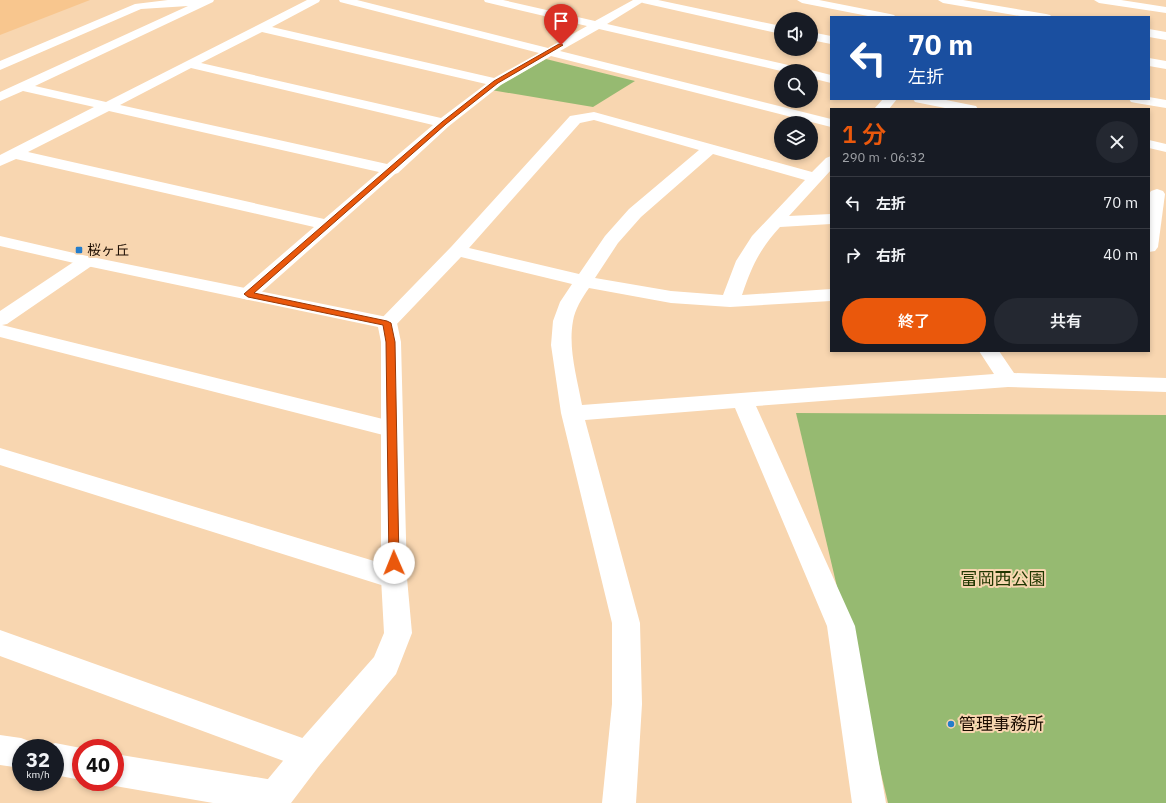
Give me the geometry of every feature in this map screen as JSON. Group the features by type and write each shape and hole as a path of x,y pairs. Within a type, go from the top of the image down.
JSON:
{"street":[{"path":"0,161 315,0"},
{"path":"344,0 830,123"},
{"path":"490,0 774,66"},
{"path":"248,294 392,170 444,123 496,82 642,0 774,28"},
{"path":"802,0 885,16"},
{"path":"943,0 983,3 1042,16"},
{"path":"1099,0 1166,10"},
{"path":"0,66 139,6 182,2 204,2"},
{"path":"0,97 204,2"},
{"path":"970,16 983,3"},
{"path":"262,28 496,82"},
{"path":"1150,33 1166,36"},
{"path":"818,37 830,40"},
{"path":"1150,62 1166,65"},
{"path":"189,64 444,123"},
{"path":"818,76 830,79"},
{"path":"0,83 392,170"},
{"path":"882,108 889,100"},
{"path":"925,100 966,108"},
{"path":"1142,100 1166,104"},
{"path":"387,323 457,251 575,119 594,116 815,178"},
{"path":"1150,144 1166,148"},
{"path":"619,803 627,704 626,623 572,412 561,345 563,321 570,302 611,240 635,213 710,149"},
{"path":"15,154 328,225"},
{"path":"730,301 745,260 758,240 830,162"},
{"path":"1150,240 1157,194"},
{"path":"774,222 830,219"},
{"path":"0,241 87,261 387,323"},
{"path":"457,251 583,281 671,297 730,301 830,295"},
{"path":"0,320 87,261"},
{"path":"124,772 272,800 308,755 386,665 398,633 394,578 391,342 387,323"},
{"path":"0,331 391,429"},
{"path":"991,352 1008,380"},
{"path":"572,412 1008,380 1166,385"},
{"path":"742,399 841,626 869,803"},
{"path":"0,456 394,578"},
{"path":"0,643 308,755"},
{"path":"0,750 12,752"}],"shaded area":[{"path":"0,0 90,0 0,35"}],"green space":[{"path":"546,59 635,81 593,107 491,90"},
{"name":"富岡西公園","path":"796,413 1166,415 1166,803 888,803"}],"place":[{"name":"桜ヶ丘","path":"79,250"},
{"name":"管理事務所","path":"951,724"}],"route":[{"path":"394,563 391,342 387,323 248,294 392,170 444,123 496,82 561,45"}]}
